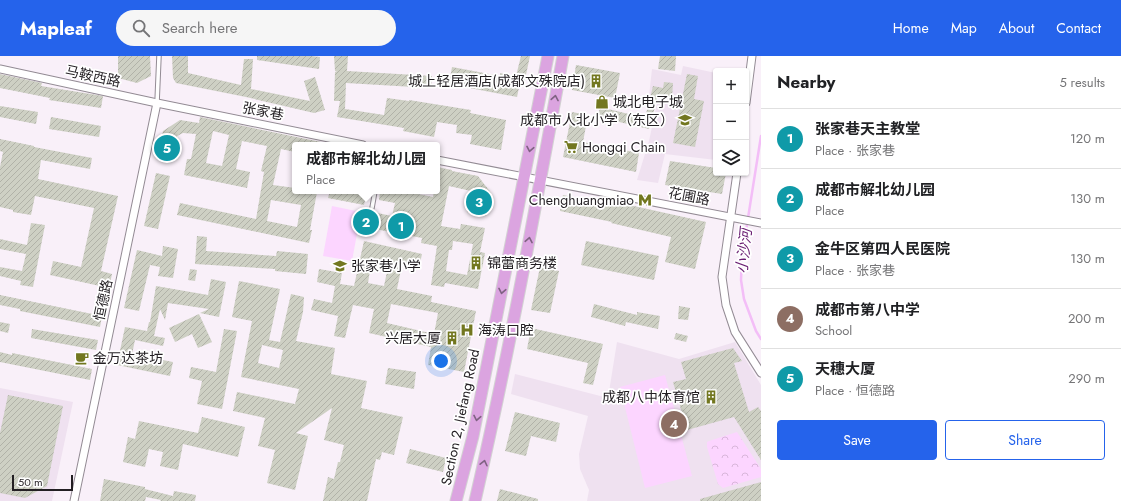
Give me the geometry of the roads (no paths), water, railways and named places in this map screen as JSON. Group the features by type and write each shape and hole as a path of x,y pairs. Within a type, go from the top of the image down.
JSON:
{"main road":[{"name":"Section 2, Jiefang Road","path":"456,501 473,436 548,56"},
{"path":"475,501 491,431 541,180 563,56"}],"street":[{"path":"749,80 752,56"},
{"name":"马鞍西路","path":"0,70 157,103"},
{"name":"张家巷","path":"157,103 348,142"},
{"name":"恒德路","path":"74,501 157,103"},
{"path":"440,161 541,180"},
{"path":"736,176 734,218 722,277 726,305 736,332 761,373"},
{"name":"花圃路","path":"541,180 760,223"}],"lane":[{"path":"157,103 159,56"},
{"path":"372,208 374,194"}],"waterway":[{"name":"小沙河","path":"761,136 742,256 741,280 744,299 756,331 761,339"}],"place":[{"name":"城上轻居酒店(成都文殊院店)","path":"596,81"},
{"name":"城北电子城","path":"602,102"},
{"name":"成都市人北小学（东区）","path":"685,120"},
{"name":"Hongqi Chain","path":"571,147"},
{"name":"天穗大厦","path":"167,148"},
{"name":"Chenghuangmiao","path":"645,200"},
{"name":"金牛区第四人民医院","path":"479,202"},
{"name":"成都市解北幼儿园","path":"366,222"},
{"name":"张家巷天主教堂","path":"401,226"},
{"name":"锦蕾商务楼","path":"476,263"},
{"name":"张家巷小学","path":"340,266"},
{"name":"海涛口腔","path":"467,330"},
{"name":"兴居大厦","path":"452,338"},
{"name":"金万达茶坊","path":"82,358"},
{"name":"成都八中体育馆","path":"711,397"},
{"name":"成都市第八中学","path":"674,424"}]}
